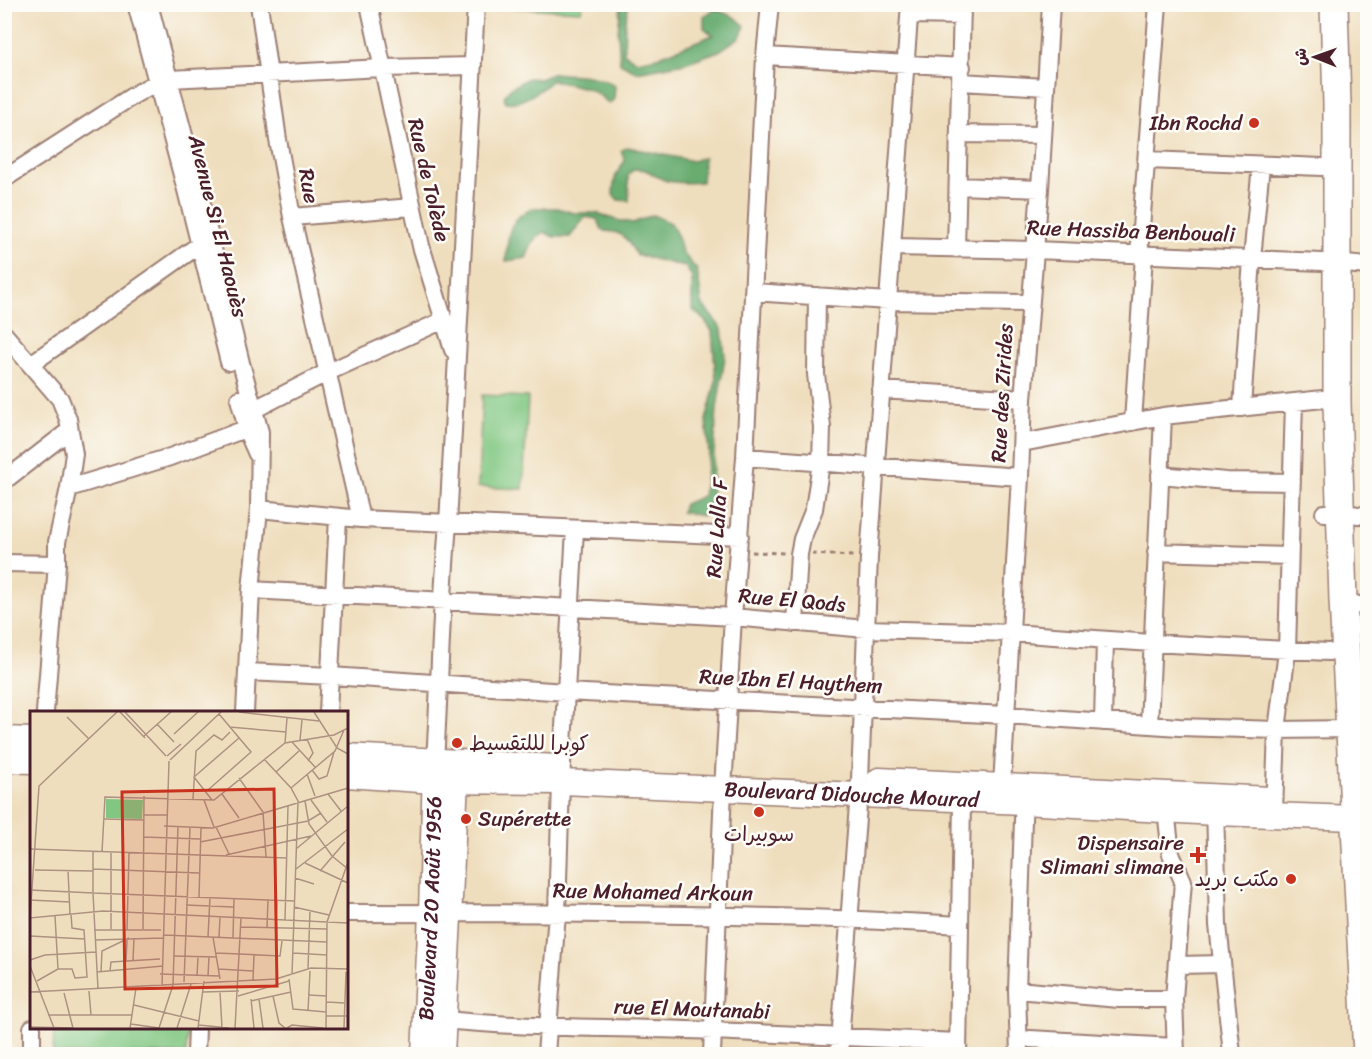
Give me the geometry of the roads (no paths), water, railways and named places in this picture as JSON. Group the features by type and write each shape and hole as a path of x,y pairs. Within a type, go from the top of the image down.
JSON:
{"main road":[{"path":"1321,4 1329,32 1330,262 1323,399 1332,513 1355,604 1346,809 1349,1054"},
{"path":"1334,4 1329,32 1322,167 1330,262 1337,404 1329,652 1350,732"},
{"path":"4,739 30,740"},
{"name":"Boulevard Didouche Mourad","path":"348,756 442,774"},
{"path":"4,760 30,761"},
{"name":"Boulevard 20 Août 1956","path":"442,774 440,913 435,1019 442,1054"},
{"name":"Boulevard Didouche Mourad","path":"348,775 562,775 1017,791 1215,804 1346,809"},
{"name":"Boulevard Didouche Mourad","path":"859,787 962,801 1017,791 1166,810 1215,804"},
{"path":"1346,809 1365,980 1367,1054"},
{"name":"Boulevard 20 Août 1956","path":"424,1054 435,1019"}],"street":[{"name":"Avenue Si El Haouès","path":"136,4 164,80 252,420 259,457 259,509 251,590 245,711"},
{"name":"Avenue Si El Haouès","path":"149,4 199,244 252,420"},
{"name":"Rue","path":"259,4 278,140 292,218 361,519"},
{"name":"Rue de Tolède","path":"369,4 427,269 457,362"},
{"path":"442,774 441,601 448,524 476,4"},
{"name":"Rue Lalla F","path":"712,1054 733,617 745,457 765,56 770,4"},
{"name":"Rue des Zirides","path":"1019,1054 1017,791 1005,715 1012,633 1029,303 1040,189 1051,4"},
{"path":"1132,422 1158,4"},
{"path":"840,1046 859,787 869,557 910,10 962,10 956,249"},
{"path":"765,56 907,65 1045,87"},
{"path":"4,179 118,105 164,80 382,68 473,66"},
{"path":"960,134 1043,135"},
{"path":"1148,160 1322,167"},
{"path":"1242,408 1261,165"},
{"path":"958,186 1040,189"},
{"path":"292,218 412,207"},
{"path":"31,364 199,244"},
{"name":"Rue Hassiba Benbouali","path":"893,247 1035,250 1330,262 1368,266"},
{"path":"753,292 888,301 1029,303"},
{"path":"795,623 802,539 814,509 821,463 822,427 816,374 817,296"},
{"path":"69,488 170,457 252,420 326,373 444,320"},
{"path":"4,334 60,399 70,430 74,454 57,542 45,711"},
{"path":"881,390 1023,399"},
{"path":"1022,443 1163,416 1323,399"},
{"path":"1274,807 1277,730 1287,651 1294,402"},
{"path":"1149,725 1163,416"},
{"path":"4,481 70,430"},
{"path":"745,457 1020,477"},
{"path":"1160,475 1226,481 1292,482"},
{"path":"259,509 361,519 448,524 740,536"},
{"path":"1332,513 1368,516"},
{"path":"328,711 338,517"},
{"path":"546,1054 556,913 574,529"},
{"path":"1156,552 1289,556"},
{"path":"4,563 57,564"},
{"name":"Rue El Qods","path":"251,590 733,617 866,629 1012,633 1329,652"},
{"path":"1103,722 1105,640"},
{"name":"Rue Ibn El Haythem","path":"247,672 1149,725 1350,732"},
{"path":"958,1048 962,801"},
{"path":"1215,804 1218,925 1232,1054"},
{"path":"1030,1039 1175,1051 1174,999 1183,881 1171,854 1166,810"},
{"name":"Rue Mohamed Arkoun","path":"348,913 719,914 959,924"},
{"path":"1178,965 1222,964"},
{"path":"1017,990 1119,999 1174,999"},
{"name":"rue El Moutanabi","path":"435,1019 549,1026 713,1030 840,1046 958,1048"},
{"path":"1018,1022 1041,1054"},
{"path":"32,1054 33,1029"},
{"path":"196,1054 197,1029"}],"place":[{"name":"Ibn Rochd","path":"1254,123"},
{"name":"كوبرا لللتقسيط","path":"457,743"},
{"name":"سوبيرات","path":"759,812"},
{"name":"Supérette","path":"466,819"},
{"name":"Dispensaire Slimani slimane","path":"1198,855"},
{"name":"مكتب بريد","path":"1291,879"}]}
